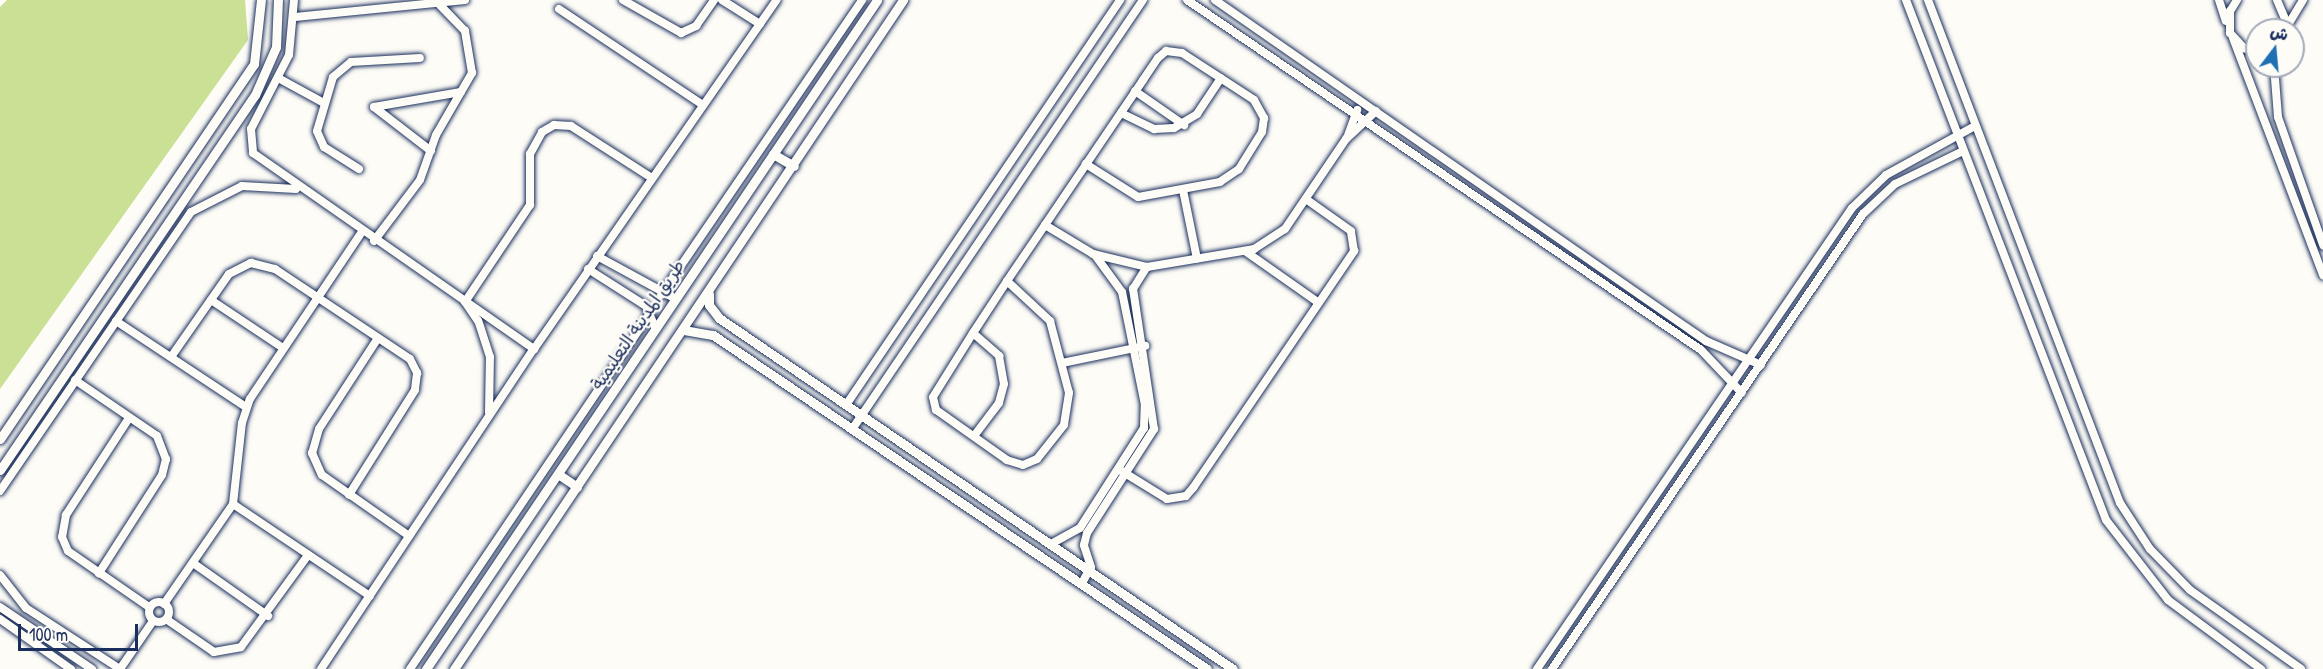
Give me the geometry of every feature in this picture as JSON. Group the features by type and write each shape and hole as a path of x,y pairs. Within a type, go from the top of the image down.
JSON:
{"street":[{"path":"0,439 254,64 261,0"},
{"path":"0,470 268,72 280,29 278,0"},
{"path":"294,0 295,18 280,79 251,129 249,144 256,157 361,233 534,349"},
{"path":"295,18 440,5 465,0"},
{"path":"623,0 676,33 692,30 714,0"},
{"path":"722,0 760,24"},
{"path":"321,669 597,256 777,0"},
{"path":"661,295 862,0"},
{"name":"طريق المدينة التعليمية","path":"426,669 877,0"},
{"path":"454,669 709,294 903,0"},
{"path":"846,405 1120,0"},
{"path":"854,429 1143,0"},
{"path":"1187,0 1701,350 1742,393"},
{"path":"1215,0 1707,341 1761,365"},
{"path":"1906,0 2106,520 2168,600 2261,669"},
{"path":"1928,0 2105,470 2129,519 2190,590 2301,669"},
{"path":"2219,0 2323,275"},
{"path":"2229,28 2237,0"},
{"path":"2277,0 2283,18"},
{"path":"2292,18 2304,0"},
{"path":"374,241 420,180 431,151 472,73 470,46 462,25 440,5"},
{"path":"559,9 703,105"},
{"path":"2233,38 2245,44"},
{"path":"1007,281 1044,312 1062,363 1068,415 1037,459 1015,464 936,410 933,397 973,333 1007,281 1044,225 1158,58 1172,50 1221,78 1259,105 1262,132 1234,175 1183,190 1138,197 1086,164"},
{"path":"359,169 320,139 317,122 322,102 333,77 351,62 420,58"},
{"path":"1121,113 1154,129 1184,124 1221,78"},
{"path":"2274,78 2275,106 2300,188 2323,245"},
{"path":"280,79 322,102"},
{"path":"1136,91 1184,124"},
{"path":"431,151 374,107 461,92"},
{"path":"1346,140 1355,113 1363,103"},
{"path":"1044,225 1093,254 1147,267 1245,251 1278,236 1346,140 1376,111"},
{"path":"465,303 530,205 530,154 546,129 571,126 652,178"},
{"path":"1537,669 1859,199 1886,175 1975,126"},
{"path":"1552,669 1870,205 1904,178 1963,151"},
{"path":"773,154 794,166"},
{"path":"0,491 191,212 206,200 252,184 301,190"},
{"path":"2291,191 2300,188"},
{"path":"1183,190 1197,259"},
{"path":"1120,470 1167,499 1186,496 1319,303 1356,244 1351,231 1306,199"},
{"path":"166,619 164,604 233,504 246,407 361,233"},
{"path":"1245,251 1319,303"},
{"path":"1050,544 1080,528 1140,439 1145,416 1122,292 1093,254"},
{"path":"597,256 661,295 676,298"},
{"path":"171,357 229,274 251,263 275,269 410,359 417,382 349,495"},
{"path":"1082,583 1090,571 1084,545 1087,533 1129,476 1154,429 1145,346 1133,289 1147,267"},
{"path":"588,270 651,312 656,329"},
{"path":"709,294 716,315 1233,669"},
{"path":"98,295 112,304"},
{"path":"211,300 283,348"},
{"path":"465,303 478,321 490,357 489,417"},
{"path":"410,669 651,312"},
{"path":"116,321 246,407"},
{"path":"684,330 713,335 1207,669"},
{"path":"973,333 999,356 1004,384 999,403 974,436"},
{"path":"378,338 313,440 318,470 349,495 409,536"},
{"path":"1062,363 1145,346"},
{"path":"75,380 162,443 165,468 99,573"},
{"path":"129,418 63,522 68,551 149,607 153,621"},
{"path":"558,474 577,487"},
{"path":"233,504 370,596"},
{"path":"0,575 26,608 120,669 153,621 166,619 224,652 249,641 308,555"},
{"path":"193,563 268,616"},
{"path":"149,607 164,604"},
{"path":"0,607 92,669"},
{"path":"0,619 71,669"}],"green space":[{"path":"7,0 245,0 248,40 0,389 0,7"}]}
